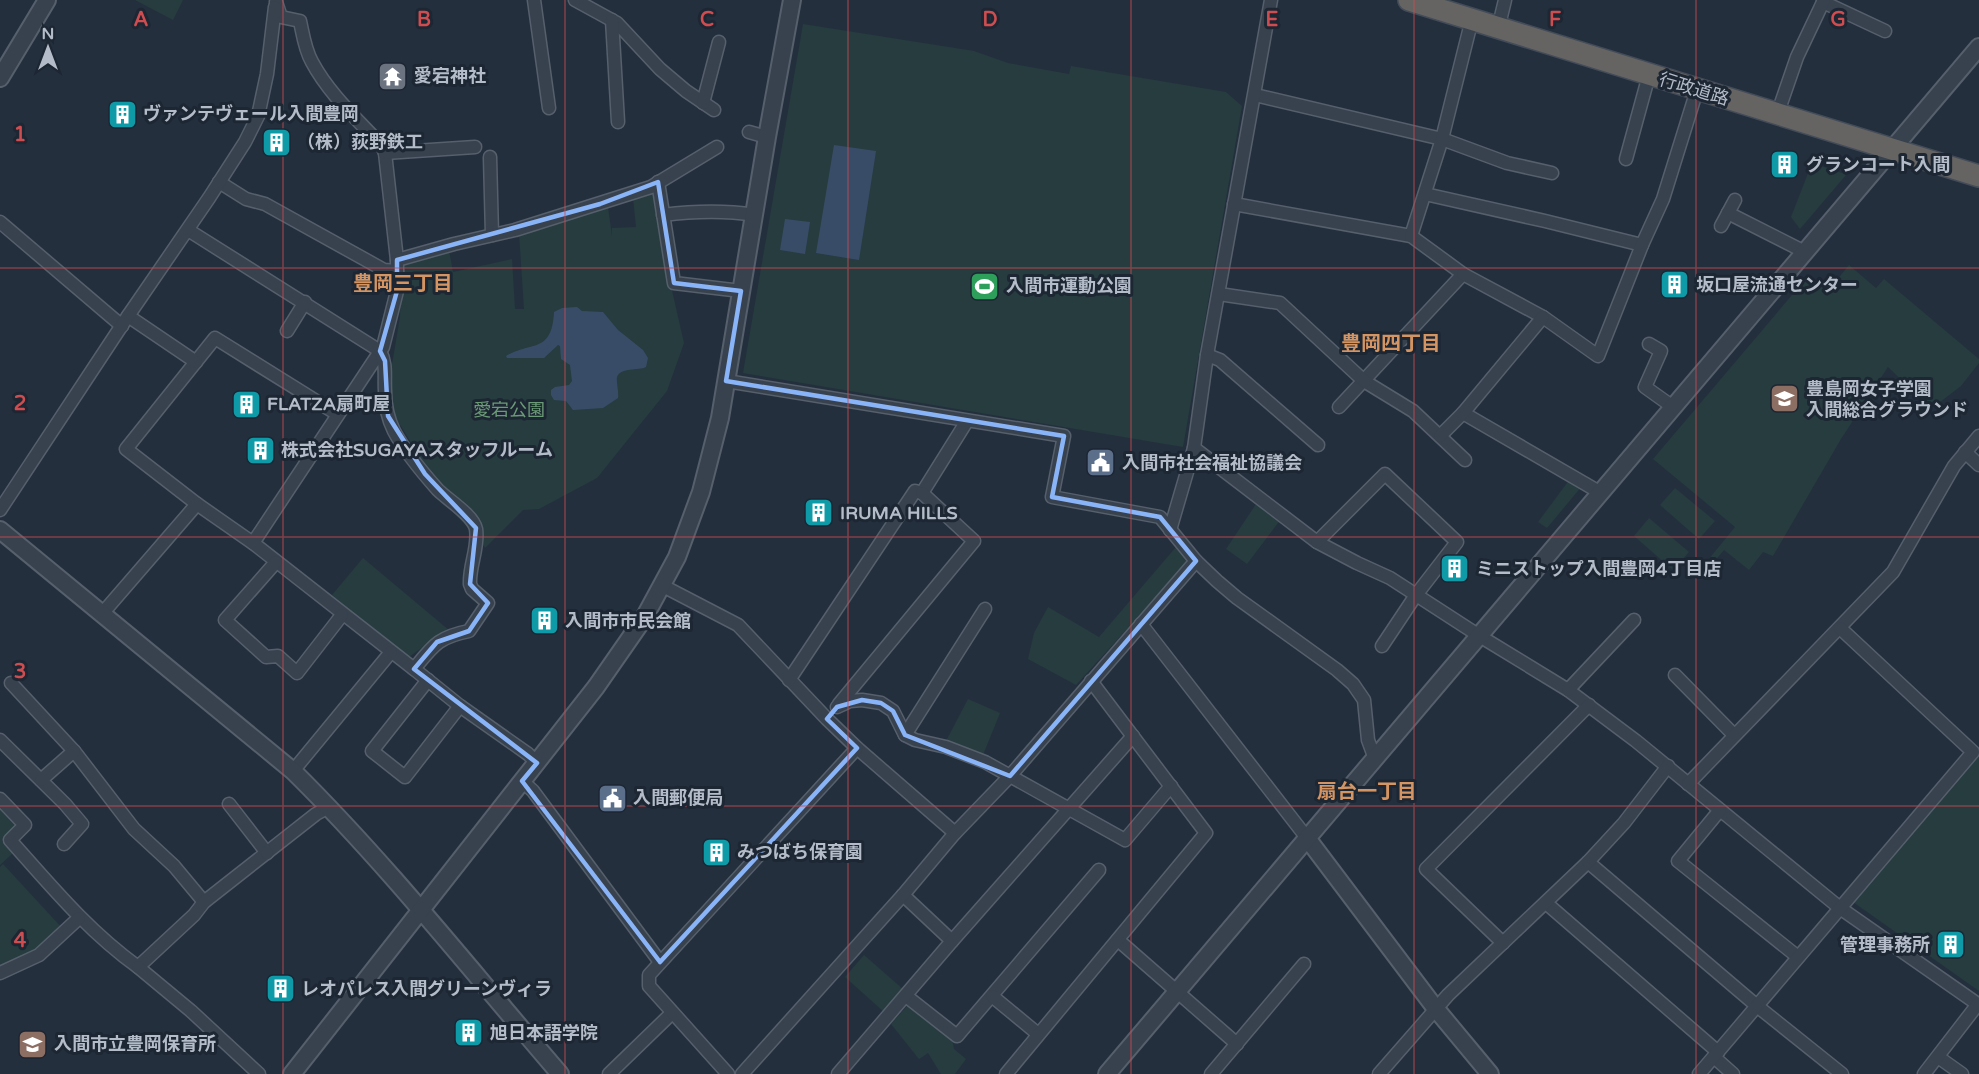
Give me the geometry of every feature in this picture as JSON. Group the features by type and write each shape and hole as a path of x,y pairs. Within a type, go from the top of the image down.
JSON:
{"highway":[{"name":"行政道路","path":"1409,0 1979,176"}],"street":[{"path":"0,78 46,0"},
{"path":"534,0 549,108"},
{"path":"575,0 617,23 660,69 714,110"},
{"path":"292,1074 596,687 633,636 663,586 681,548 701,492 716,438 792,0"},
{"path":"1170,530 1194,448 1207,355 1271,0"},
{"path":"1498,29 1504,0"},
{"path":"253,543 383,347 397,291 397,266 385,153 382,146 330,89 311,62 300,21 281,17 274,1"},
{"path":"0,510 188,230 258,116 267,74 274,1"},
{"path":"1777,115 1797,57 1824,1 1885,31"},
{"path":"1411,236 1442,139 1472,19"},
{"path":"612,20 618,122"},
{"path":"703,103 719,42"},
{"path":"1107,1074 1979,47"},
{"path":"1626,159 1649,75"},
{"path":"1234,204 1411,236 1462,274 1544,317 1598,356 1642,245 1663,199 1697,90"},
{"path":"1255,95 1442,139 1507,163 1552,173"},
{"path":"749,132 767,137"},
{"path":"385,153 475,147"},
{"path":"219,182 246,199 265,204 384,270 651,187 717,147"},
{"path":"490,158 492,235"},
{"path":"658,182 674,283 741,291"},
{"path":"1425,195 1642,245"},
{"path":"1721,226 1735,200"},
{"path":"663,215 719,210 754,215"},
{"path":"1728,213 1805,252"},
{"path":"0,222 125,321 196,362"},
{"path":"188,230 380,351 385,361 385,398 388,416 395,431 440,492 468,516 476,528 470,584 472,589 488,603 469,631 451,635 437,642 414,669"},
{"path":"1339,407 1462,274"},
{"path":"1219,294 1280,303 1364,381 1413,411 1465,460"},
{"path":"287,331 305,302"},
{"path":"1440,436 1463,413 1544,317"},
{"path":"337,414 215,338 126,449 196,504 253,543 342,615 537,763"},
{"path":"1649,344 1661,351 1645,387 1673,407"},
{"path":"1207,355 1220,360 1318,445"},
{"path":"726,381 1064,436 1052,497 1160,517 1196,561 1237,598 1337,669 1353,684 1364,700 1368,740 1375,759"},
{"path":"1463,413 1601,492"},
{"path":"922,493 967,421"},
{"path":"1688,784 1893,572 1954,466 1979,436"},
{"path":"1194,448 1317,542 1390,578 1568,690 1668,766 1840,908 1978,1005 1924,1074"},
{"path":"1965,452 1979,465"},
{"path":"1317,542 1385,474 1457,542 1416,595 1382,646"},
{"path":"789,680 915,491 922,493 974,541 827,719"},
{"path":"101,615 196,504"},
{"path":"0,530 292,771 329,807 421,908 560,1074"},
{"path":"742,1074 903,895 955,833 1010,776 1196,561"},
{"path":"276,562 225,620 266,657 278,656 297,673 342,615"},
{"path":"663,586 738,625 857,748 955,833"},
{"path":"905,735 986,609"},
{"path":"1568,690 1634,620"},
{"path":"1141,624 1307,838 1436,1010 1490,1074"},
{"path":"1699,1074 1973,752 1840,628"},
{"path":"292,771 392,652"},
{"path":"1675,675 1734,735"},
{"path":"428,680 372,751 405,777 460,706"},
{"path":"1006,1074 1206,833 1091,681"},
{"path":"11,683 74,751 134,830 174,866 204,902"},
{"path":"837,706 850,701 862,700 881,703 894,711 905,735 985,762 1125,840 1171,786"},
{"path":"1503,944 1426,869 1589,705"},
{"path":"838,1074 1133,736"},
{"path":"0,740 82,824 64,844"},
{"path":"728,1074 649,986 649,975 857,748"},
{"path":"41,780 74,751"},
{"path":"1378,1074 1448,995 1588,862 1624,823 1668,766"},
{"path":"522,781 533,791 660,962"},
{"path":"0,799 25,825 10,840 79,918 108,945 191,1011 259,1074"},
{"path":"229,804 267,853"},
{"path":"138,967 194,915 204,902 316,814 329,807"},
{"path":"1720,810 1678,861 1798,957"},
{"path":"1588,862 1757,1006 1842,1074"},
{"path":"906,996 957,1036 1099,870"},
{"path":"903,895 952,941"},
{"path":"1546,903 1716,1055 1733,1074"},
{"path":"0,973 39,955 79,918"},
{"path":"1118,940 1237,1044"},
{"path":"1211,1074 1304,964"},
{"path":"992,996 1038,1034"},
{"path":"609,1074 672,1013"},
{"path":"1938,1057 1962,1074"}],"highlighted area":[{"path":"658,182 674,283 741,291 726,381 1064,436 1052,497 1160,517 1196,561 1010,776 905,735 893,711 881,703 862,700 837,707 827,719 857,748 660,962 522,781 537,763 414,669 437,642 469,631 488,603 470,584 476,528 425,474 388,416 385,361 380,351 397,291 397,260 600,204"}],"green space":[{"path":"135,0 183,0 173,20"},
{"name":"入間市運動公園","path":"803,24 974,51 1008,63 1069,74 1071,66 1226,92 1242,106 1183,447 743,373"},
{"path":"1812,163 1846,175 1800,229 1791,217"},
{"name":"愛宕公園","path":"652,191 657,194 671,286 684,343 667,391 597,478 539,509 523,510 485,548 474,529 429,472 391,410 388,388 400,317 401,268 406,262 449,250 453,272 512,259 515,309 524,309 519,233 608,207 612,236 612,228 636,227 633,198"},
{"name":"豊島岡女子学園 入間総合グラウンド","path":"1849,265 1876,288 1884,279 1979,359 1979,363 1961,386 1931,409 1888,367 1841,439 1773,556 1763,552 1749,570 1724,550 1703,575 1699,571 1735,527 1653,459 1809,275 1827,292"},
{"path":"1570,479 1582,486 1547,528 1538,522"},
{"path":"1675,488 1715,521 1699,539 1660,505"},
{"path":"1258,501 1281,519 1247,564 1226,549"},
{"path":"1649,518 1689,552 1673,570 1634,536"},
{"path":"1176,547 1189,561 1076,685 1028,659 1034,633 1048,607 1099,637"},
{"path":"363,558 450,631 439,635 409,657 332,595"},
{"path":"968,699 1000,713 983,755 945,743"},
{"path":"1979,752 1979,991 1853,902"},
{"path":"0,808 14,822 14,829 2,841 13,853 0,865"},
{"path":"3,864 63,929 39,951 0,969 0,867"},
{"path":"864,955 904,990 884,1012 845,977"},
{"path":"908,1005 952,1039 954,1049 966,1059 955,1074 941,1074 928,1053 919,1059 891,1024"}],"water":[{"path":"834,145 876,151 859,260 816,253"},
{"path":"785,219 810,222 805,254 780,250"},
{"path":"577,307 582,311 603,312 618,330 643,350 648,358 646,367 626,370 619,374 617,377 618,398 603,408 573,410 566,401 554,400 551,390 555,387 569,385 572,381 570,365 561,359 560,346 558,345 544,358 507,358 506,356 545,340 552,325 554,312 562,308"}],"place":[{"name":"愛宕神社","path":"393,76"},
{"name":"ヴァンテヴェール入間豊岡","path":"122,114"},
{"name":"（株）荻野鉄工","path":"276,142"},
{"name":"グランコート入間","path":"1785,165"},
{"name":"坂口屋流通センター","path":"1675,285"},
{"name":"入間市運動公園","path":"985,286"},
{"name":"豊島岡女子学園 入間総合グラウンド","path":"1785,399"},
{"name":"FLATZA扇町屋","path":"246,404"},
{"name":"株式会社SUGAYAスタッフルーム","path":"260,450"},
{"name":"入間市社会福祉協議会","path":"1101,463"},
{"name":"IRUMA HILLS","path":"819,513"},
{"name":"ミニストップ入間豊岡4丁目店","path":"1455,569"},
{"name":"入間市市民会館","path":"544,621"},
{"name":"入間郵便局","path":"612,798"},
{"name":"みつばち保育園","path":"716,852"},
{"name":"管理事務所","path":"1951,945"},
{"name":"レオパレス入間グリーンヴィラ","path":"280,989"},
{"name":"旭日本語学院","path":"469,1033"},
{"name":"入間市立豊岡保育所","path":"33,1044"}],"district":[{"name":"豊岡三丁目","path":"403,284"},
{"name":"豊岡四丁目","path":"1391,344"},
{"name":"扇台一丁目","path":"1367,792"}]}
